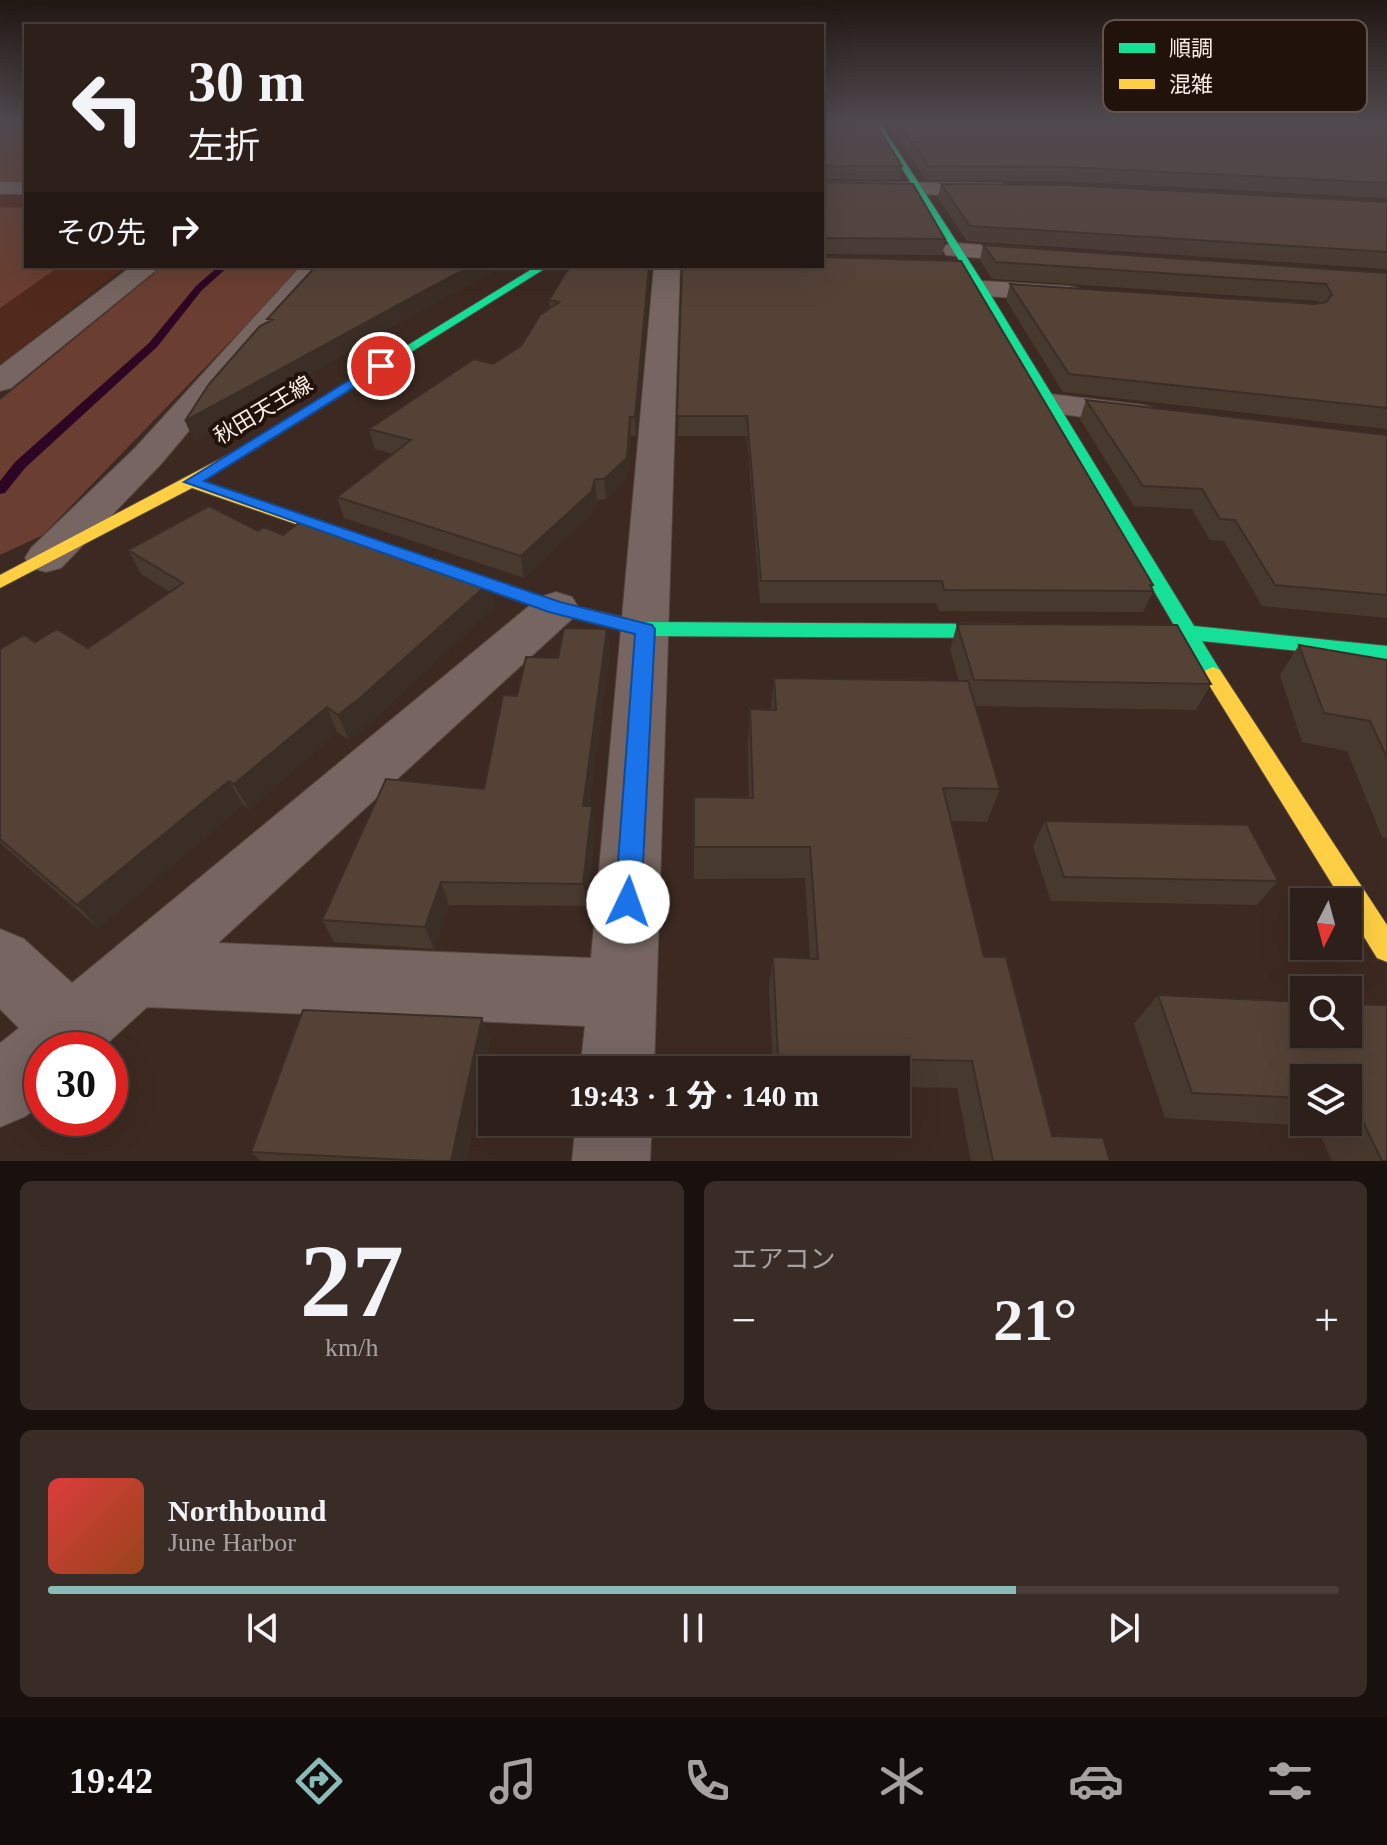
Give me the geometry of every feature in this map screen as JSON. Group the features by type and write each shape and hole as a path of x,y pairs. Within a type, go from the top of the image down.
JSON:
{"street":[{"path":"911,174 960,268 1050,404 1185,632 1387,949"},
{"path":"0,188 24,188"},
{"path":"824,188 1015,189"},
{"path":"960,268 1064,257"},
{"path":"0,381 145,268"},
{"path":"46,558 148,456 313,268"},
{"name":"秋田天王線","path":"0,582 191,482 541,268"},
{"path":"618,1056 667,268"},
{"path":"960,268 1091,296"},
{"path":"1050,404 1173,418"},
{"path":"191,482 381,547"},
{"path":"425,562 556,608 645,629 1026,631"},
{"path":"68,1032 556,608"},
{"path":"1106,632 1185,632 1387,653"},
{"path":"0,962 46,1032"},
{"path":"134,973 622,993"},
{"path":"0,1090 24,1070"},
{"path":"611,1161 613,1136"}],"shaded area":[{"path":"0,174 24,174 24,183 0,183"},
{"path":"0,193 24,193 24,268 123,268 0,365"},
{"path":"0,207 24,208 24,268 57,268 0,308"},
{"path":"161,268 301,268 43,535 0,555 0,400"}],"building":[{"path":"1209,174 1387,174 1387,183"},
{"path":"824,182 913,184 945,239 824,238"},
{"path":"941,184 1065,185 1387,202 1387,252 970,226"},
{"path":"983,245 1387,273 1387,408 1069,374 1010,284 1315,304 1326,302 1332,295 1326,284 996,262"},
{"path":"824,257 961,261 1153,585 1150,585 1153,591 944,590 942,581 761,581 747,416 677,416 682,268 824,268"},
{"path":"314,268 467,268 185,421 209,384 260,326 272,320 267,319"},
{"path":"571,268 649,268 635,417 630,417 627,458 604,479 595,479 591,492 521,556 337,497 411,440 369,429 474,359 493,364 521,346 540,315 559,302 549,300"},
{"path":"1086,400 1387,435 1387,595 1275,585 1235,520 1220,519 1202,489 1143,486"},
{"path":"209,506 258,531 264,527 283,535 305,518 490,582 360,698 338,715 327,707 234,784 229,781 77,905 0,839 0,649 24,635 35,642 57,629 88,648 183,583 128,550"},
{"path":"957,624 1177,625 1211,684 974,680"},
{"path":"564,628 607,629 583,806 592,806 583,884 441,882 425,927 322,920 386,779 484,789 503,695 517,696 526,657 558,658"},
{"path":"1299,645 1387,660 1387,758 1370,721 1324,713"},
{"path":"774,678 968,681 1000,789 943,788 984,957 1006,957 1052,1136 1103,1138 1110,1161 993,1161 972,1061 910,1060 910,1056 778,1056 773,957 818,959 810,847 694,847 694,797 753,798 750,709 776,710"},
{"path":"1045,821 1248,825 1278,881 1064,877"},
{"path":"1158,995 1290,1001 1290,1048 1362,1048 1362,1004 1387,1005 1387,1161 1382,1161 1362,1120 1362,1064 1290,1064 1290,1097 1192,1093"},
{"path":"303,1010 482,1018 451,1161 251,1152"}],"waterway":[{"path":"0,490 20,465 153,345 199,288 222,268"}],"traffic: fast":[{"path":"909,174 982,289 1213,675"},
{"path":"239,453 541,268"},
{"path":"436,566 556,608 645,629 1013,631"},
{"path":"1122,632 1185,632 1387,653"}],"traffic: slow":[{"path":"0,582 191,482 239,453"},
{"path":"191,482 359,540"},
{"path":"1213,675 1387,949"}],"route":[{"path":"381,366 191,482 556,608 645,629 628,902"}]}
